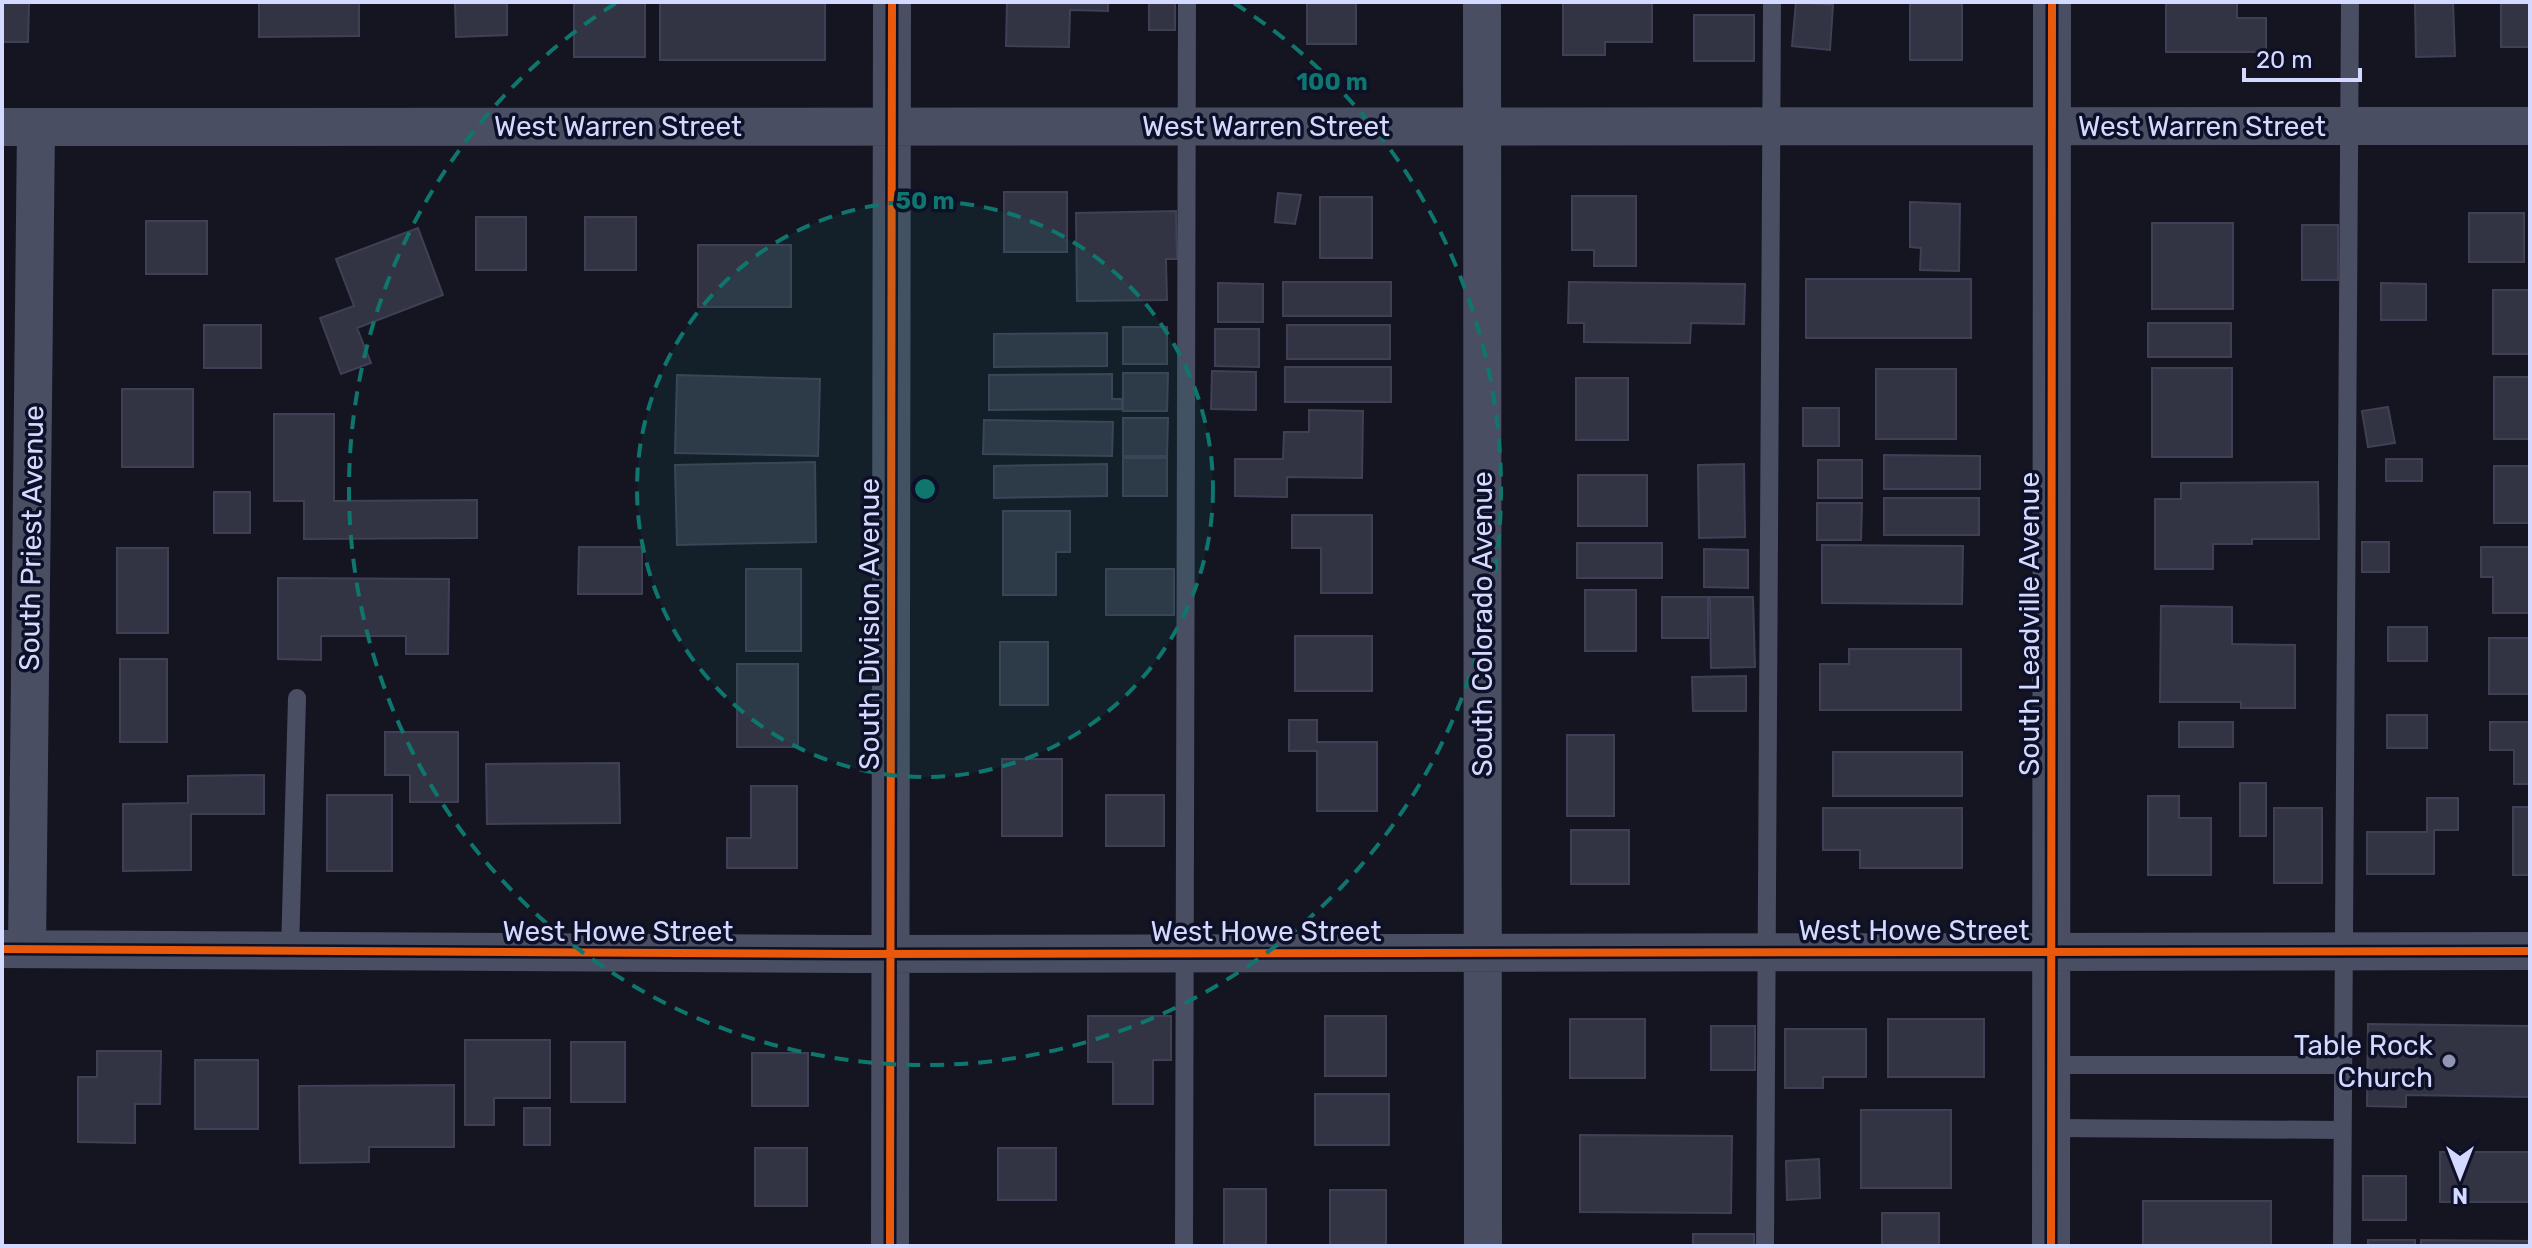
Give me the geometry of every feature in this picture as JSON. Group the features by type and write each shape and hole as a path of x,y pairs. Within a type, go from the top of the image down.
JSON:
{"street":[{"name":"South Division Avenue","path":"890,1246 892,2"},
{"name":"South Colorado Avenue","path":"1482,2 1483,1246"},
{"name":"South Leadville Avenue","path":"2051,1246 2052,2"},
{"name":"West Warren Street","path":"19,127 2530,126"},
{"name":"South Priest Avenue","path":"14,949 19,127"},
{"name":"West Howe Street","path":"14,949 890,954 2530,951"}],"lane":[{"path":"1184,1246 1187,2"},
{"path":"1765,1246 1772,2"},
{"path":"2342,1246 2350,2"},
{"path":"290,951 297,698"},
{"path":"2050,1065 2342,1065"},
{"path":"2050,1128 2342,1130"}],"building":[{"path":"2,2 29,2 28,42 2,42"},
{"path":"259,2 359,2 359,36 259,37"},
{"path":"455,2 507,2 507,35 456,37"},
{"path":"574,2 645,2 645,57 574,57"},
{"path":"660,2 825,2 825,60 660,60"},
{"path":"1007,2 1108,2 1108,11 1070,10 1069,47 1006,46"},
{"path":"1149,2 1175,2 1175,30 1149,30"},
{"path":"1307,2 1356,2 1356,44 1307,44"},
{"path":"1563,2 1652,2 1652,42 1605,42 1605,55 1563,55"},
{"path":"1796,2 1833,5 1830,50 1792,46"},
{"path":"1910,2 1962,2 1962,60 1910,60"},
{"path":"2166,2 2237,2 2237,18 2266,18 2266,52 2166,52"},
{"path":"2415,2 2453,2 2455,56 2416,57"},
{"path":"2501,2 2530,2 2530,47 2501,47"},
{"path":"1694,15 1754,15 1754,61 1694,61"},
{"path":"1004,192 1067,192 1067,252 1004,252"},
{"path":"1278,193 1301,195 1295,224 1275,222"},
{"path":"1572,196 1636,196 1636,266 1594,266 1594,250 1572,250"},
{"path":"1320,197 1372,197 1372,258 1320,258"},
{"path":"1910,202 1960,204 1959,271 1920,270 1921,248 1910,247"},
{"path":"1176,211 1177,259 1166,259 1167,300 1077,301 1076,213"},
{"path":"2469,213 2524,213 2524,262 2469,262"},
{"path":"476,217 526,217 526,270 476,270"},
{"path":"585,217 636,217 636,270 585,270"},
{"path":"146,221 207,221 207,274 146,274"},
{"path":"2152,223 2233,223 2233,309 2152,309"},
{"path":"2302,225 2338,225 2338,280 2302,280"},
{"path":"418,228 443,295 357,328 371,363 341,374 320,318 354,306 336,259"},
{"path":"698,245 791,245 791,307 698,307"},
{"path":"1806,279 1971,279 1971,338 1806,338"},
{"path":"1283,282 1391,282 1391,316 1283,316"},
{"path":"1569,282 1745,284 1744,324 1691,323 1690,343 1584,342 1584,323 1568,323"},
{"path":"1218,283 1263,284 1263,322 1218,322"},
{"path":"2381,283 2426,284 2426,320 2381,320"},
{"path":"2493,290 2530,290 2530,354 2493,354"},
{"path":"2148,323 2231,323 2231,357 2148,357"},
{"path":"204,325 261,325 261,368 204,368"},
{"path":"1287,325 1390,325 1390,359 1287,359"},
{"path":"1123,327 1167,327 1167,364 1123,364"},
{"path":"1215,329 1259,329 1259,367 1215,366"},
{"path":"1107,333 1107,366 994,367 994,334"},
{"path":"1285,367 1391,367 1391,402 1285,402"},
{"path":"2152,368 2232,368 2232,457 2152,457"},
{"path":"1876,369 1956,369 1956,439 1876,439"},
{"path":"1212,371 1256,372 1256,410 1211,409"},
{"path":"1123,373 1168,373 1167,411 1123,411"},
{"path":"1112,374 1112,399 1122,399 1122,409 989,410 989,375"},
{"path":"677,375 820,379 818,456 675,453"},
{"path":"2494,377 2530,377 2530,439 2494,439"},
{"path":"1576,378 1628,378 1628,440 1576,440"},
{"path":"122,389 193,389 193,467 122,467"},
{"path":"2388,407 2395,443 2368,447 2362,411"},
{"path":"1803,408 1839,408 1839,446 1803,446"},
{"path":"1309,410 1363,411 1362,478 1287,477 1287,497 1235,496 1235,459 1283,459 1284,432 1309,432"},
{"path":"274,414 334,414 334,501 477,500 477,538 304,539 304,501 274,501"},
{"path":"1123,418 1168,418 1167,456 1123,456"},
{"path":"984,420 1113,422 1112,456 983,454"},
{"path":"1884,455 1980,456 1980,489 1884,489"},
{"path":"1123,458 1167,458 1167,496 1123,496"},
{"path":"2386,459 2422,459 2422,481 2386,481"},
{"path":"1818,460 1862,460 1862,498 1818,498"},
{"path":"815,462 816,542 677,545 675,465"},
{"path":"1107,464 1107,496 994,498 994,466"},
{"path":"1744,464 1745,537 1699,538 1698,465"},
{"path":"2494,466 2530,466 2530,523 2494,523"},
{"path":"1578,475 1647,475 1647,526 1578,526"},
{"path":"2318,482 2319,539 2252,539 2252,544 2213,544 2213,569 2155,569 2155,499 2181,499 2181,483"},
{"path":"214,492 250,492 250,533 214,533"},
{"path":"1884,498 1979,498 1979,535 1884,535"},
{"path":"1817,503 1862,503 1861,540 1817,540"},
{"path":"1003,511 1070,511 1070,552 1056,552 1056,595 1003,595"},
{"path":"1292,515 1372,515 1372,593 1321,593 1321,548 1292,548"},
{"path":"2362,542 2389,542 2389,572 2362,572"},
{"path":"1577,543 1662,543 1662,578 1577,578"},
{"path":"1822,545 1963,546 1962,604 1822,603"},
{"path":"579,547 642,547 642,594 578,594"},
{"path":"2481,547 2530,547 2530,613 2493,613 2493,577 2481,577"},
{"path":"117,548 168,548 168,633 117,633"},
{"path":"1704,549 1748,550 1748,588 1704,587"},
{"path":"746,569 801,569 801,651 746,651"},
{"path":"1106,569 1174,569 1174,615 1106,615"},
{"path":"278,578 449,579 448,654 406,654 406,636 321,636 321,660 278,659"},
{"path":"1585,590 1636,590 1636,651 1585,651"},
{"path":"1662,597 1708,597 1708,638 1662,638"},
{"path":"1710,597 1753,597 1755,667 1711,668"},
{"path":"2161,606 2232,607 2232,644 2295,645 2295,708 2241,708 2241,702 2160,702"},
{"path":"2388,627 2427,627 2427,661 2388,661"},
{"path":"1295,636 1372,636 1372,691 1295,691"},
{"path":"2489,638 2530,638 2530,694 2489,694"},
{"path":"1000,642 1048,642 1048,705 1000,705"},
{"path":"1849,649 1961,649 1961,710 1820,710 1820,664 1849,664"},
{"path":"120,659 167,659 167,742 120,742"},
{"path":"737,664 798,664 798,747 737,747"},
{"path":"1746,676 1746,711 1693,711 1692,677"},
{"path":"2387,715 2427,715 2427,748 2387,748"},
{"path":"1289,720 1317,720 1317,742 1377,742 1377,811 1317,811 1317,751 1289,751"},
{"path":"2179,722 2233,722 2233,747 2179,747"},
{"path":"2490,722 2530,722 2530,784 2514,784 2514,750 2490,750"},
{"path":"385,732 458,732 458,802 410,802 410,775 385,775"},
{"path":"1567,735 1614,735 1614,816 1567,816"},
{"path":"1833,752 1962,752 1962,796 1833,796"},
{"path":"1002,759 1062,759 1062,836 1002,836"},
{"path":"619,763 620,823 487,824 486,764"},
{"path":"264,775 264,814 191,814 191,870 123,871 123,804 188,803 188,776"},
{"path":"2240,783 2266,783 2266,836 2240,836"},
{"path":"751,786 797,786 797,868 727,868 727,838 751,838"},
{"path":"327,795 392,795 392,871 327,871"},
{"path":"1106,795 1164,795 1164,846 1106,846"},
{"path":"2148,796 2179,796 2179,818 2211,818 2211,875 2148,875"},
{"path":"2427,798 2458,798 2458,830 2434,830 2434,874 2367,874 2367,832 2427,832"},
{"path":"2513,807 2530,807 2530,875 2513,875"},
{"path":"1823,808 1962,808 1962,868 1860,868 1860,850 1823,850"},
{"path":"2274,808 2322,808 2322,883 2274,883"},
{"path":"1571,830 1629,830 1629,884 1571,884"},
{"path":"1088,1016 1171,1016 1171,1060 1153,1060 1153,1104 1113,1104 1113,1062 1088,1062"},
{"path":"1325,1016 1386,1016 1386,1076 1325,1076"},
{"path":"1570,1019 1645,1019 1645,1078 1570,1078"},
{"path":"1888,1019 1984,1019 1984,1077 1888,1077"},
{"name":"Table Rock Church","path":"2368,1024 2530,1026 2530,1097 2406,1095 2406,1107 2367,1106"},
{"path":"1711,1026 1755,1026 1755,1070 1711,1070"},
{"path":"1785,1029 1866,1029 1866,1077 1823,1077 1823,1088 1785,1088"},
{"path":"465,1040 550,1040 550,1098 494,1098 494,1125 465,1125"},
{"path":"571,1042 625,1042 625,1102 571,1102"},
{"path":"97,1051 161,1051 160,1104 135,1104 135,1143 78,1142 78,1077 97,1077"},
{"path":"752,1053 808,1053 808,1106 752,1106"},
{"path":"195,1060 258,1060 258,1129 195,1129"},
{"path":"454,1085 454,1147 369,1147 369,1162 300,1163 299,1086"},
{"path":"1315,1094 1389,1094 1389,1145 1315,1145"},
{"path":"524,1108 550,1108 550,1145 524,1145"},
{"path":"1861,1110 1951,1110 1951,1188 1861,1188"},
{"path":"1580,1135 1732,1136 1731,1213 1580,1212"},
{"path":"755,1148 807,1148 807,1206 755,1206"},
{"path":"998,1148 1056,1148 1056,1200 998,1200"},
{"path":"2440,1152 2530,1152 2530,1202 2440,1202"},
{"path":"1819,1159 1820,1198 1787,1200 1786,1161"},
{"path":"2363,1176 2406,1176 2406,1220 2363,1220"},
{"path":"1224,1189 1266,1189 1266,1246 1224,1246"},
{"path":"1330,1190 1386,1190 1386,1246 1330,1246"},
{"path":"2143,1201 2271,1201 2271,1246 2143,1246"},
{"path":"1882,1213 1939,1213 1939,1246 1882,1246"},
{"path":"1693,1234 1754,1234 1754,1246 1693,1246"},
{"path":"2368,1240 2415,1240 2415,1246 2368,1246"},
{"path":"2421,1240 2530,1241 2530,1246 2421,1246"}],"cycle path":[{"path":"890,1246 892,2"},
{"path":"2051,1246 2052,2"},
{"path":"2,949 852,954 2530,951"}],"place":[{"name":"Table Rock Church","path":"2449,1061"}]}
